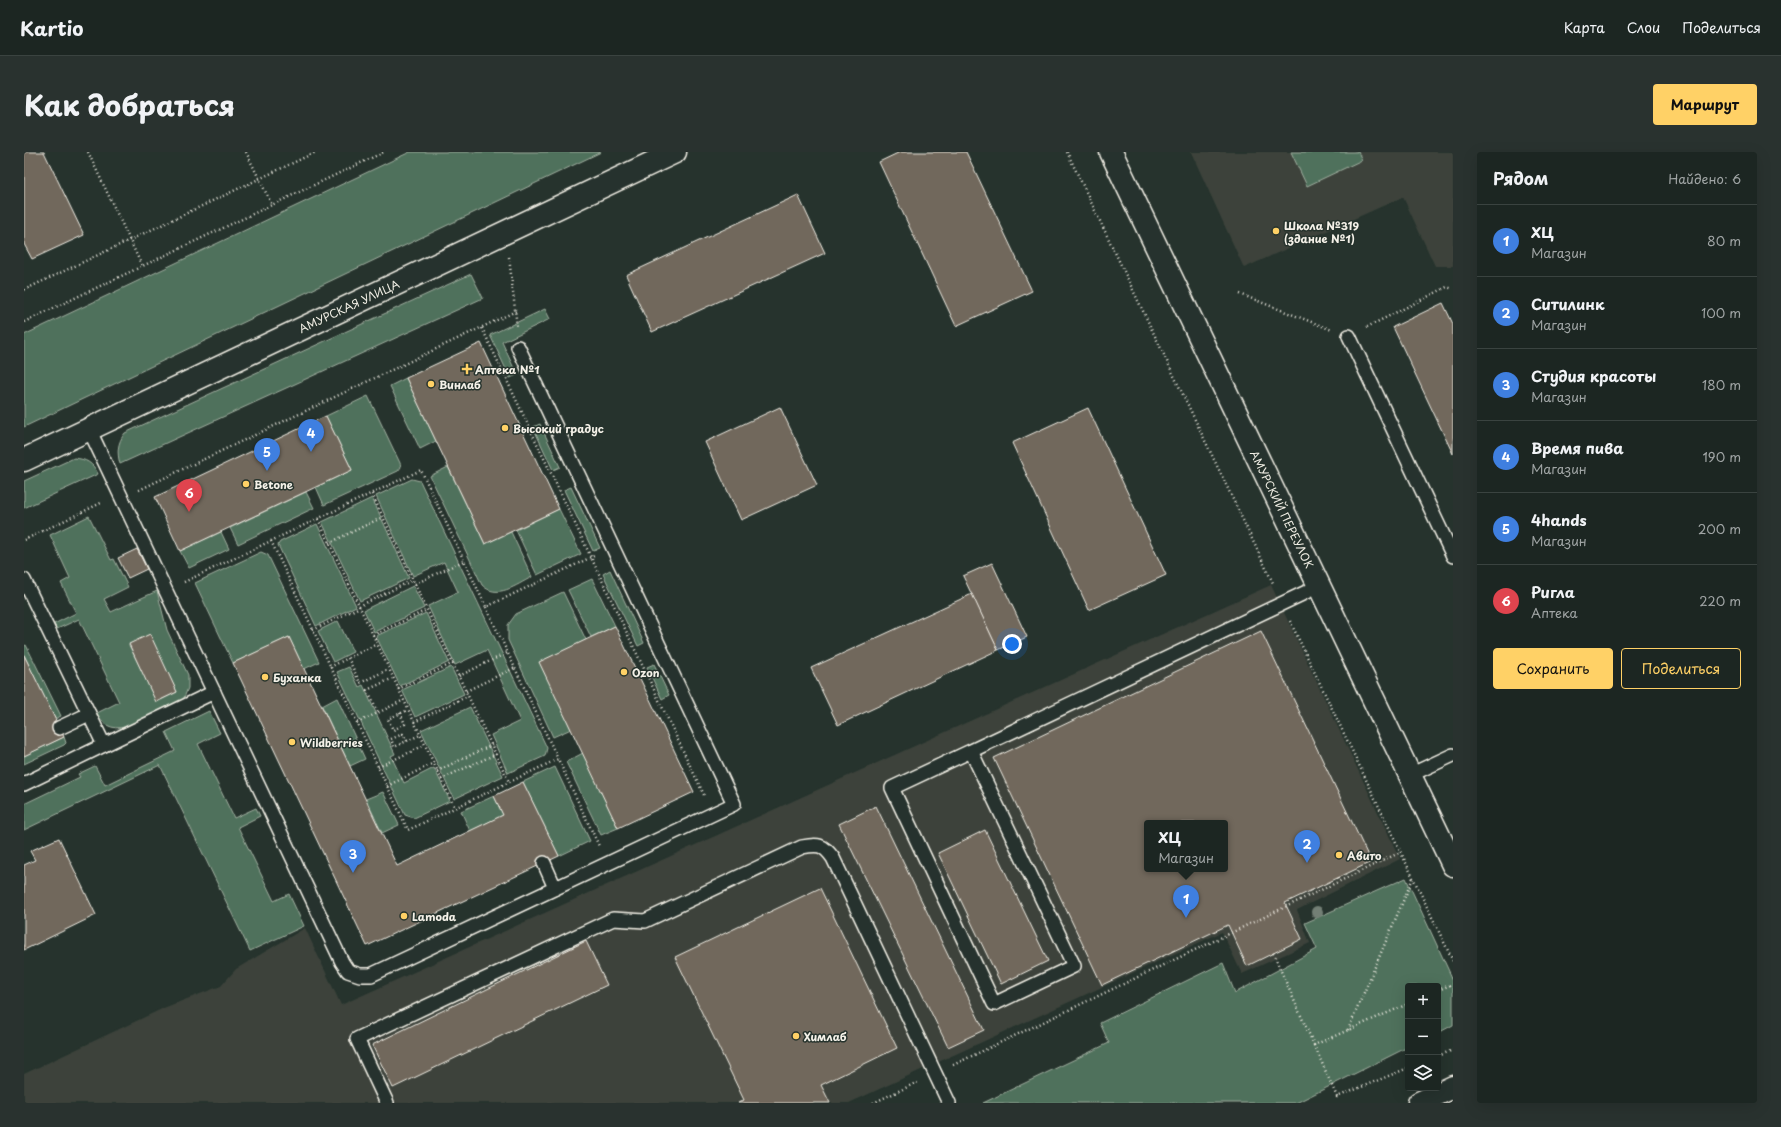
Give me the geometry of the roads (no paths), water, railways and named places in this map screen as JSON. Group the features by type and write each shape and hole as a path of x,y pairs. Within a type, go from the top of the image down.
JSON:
{"street":[{"name":"АМУРСКАЯ УЛИЦА","path":"24,460 675,152"},
{"name":"АМУРСКИЙ ПЕРЕУЛОК","path":"1111,152 1453,865"},
{"path":"1419,1103 1453,1087"}],"lane":[{"path":"1349,336 1453,556"},
{"path":"90,429 342,962 348,971 360,975 371,975 734,804 518,347"},
{"path":"24,580 104,745"},
{"path":"971,751 1074,966 994,1004 892,788 1319,586"},
{"path":"24,784 214,692"},
{"path":"59,728 89,714"},
{"path":"1410,775 1453,755"},
{"path":"386,1103 356,1040 613,919 645,921 802,848 814,844 825,848 833,858 949,1103"},
{"path":"544,863 555,888"}],"place":[{"name":"Школа №319 (здание №1)","path":"1276,231"},
{"name":"Аптека №1","path":"467,369"},
{"name":"Винлаб","path":"431,384"},
{"name":"Высокий градус","path":"505,428"},
{"name":"Время пива","path":"311,452"},
{"name":"4hands","path":"267,471"},
{"name":"Betone","path":"246,484"},
{"name":"Ригла","path":"189,512"},
{"name":"Ozon","path":"624,672"},
{"name":"Буханка","path":"265,677"},
{"name":"Wildberries","path":"292,742"},
{"name":"Авито","path":"1339,855"},
{"name":"Ситилинк","path":"1307,863"},
{"name":"Студия красоты","path":"353,873"},
{"name":"Lamoda","path":"404,916"},
{"name":"ХЦ","path":"1186,918"},
{"name":"Химлаб","path":"796,1036"}]}
